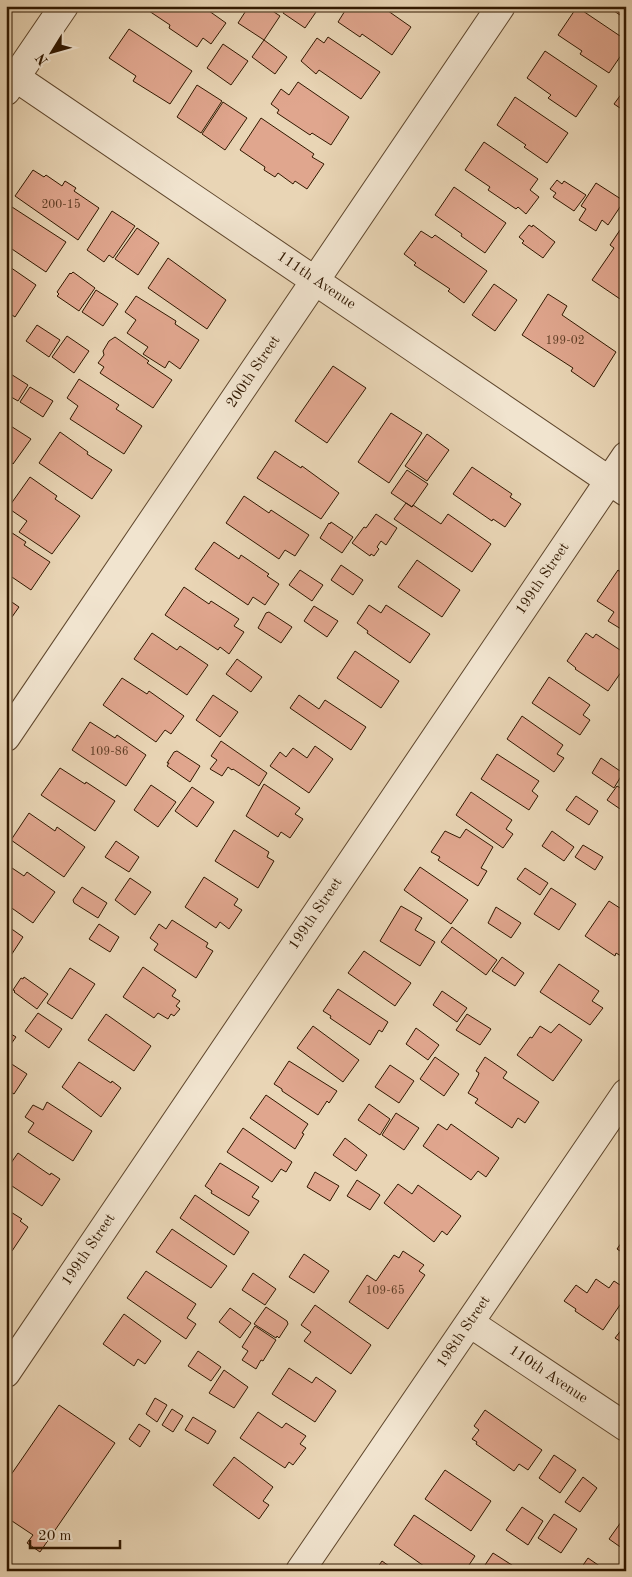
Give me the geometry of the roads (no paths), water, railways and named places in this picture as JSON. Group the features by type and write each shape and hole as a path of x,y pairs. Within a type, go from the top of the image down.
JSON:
{"street":[{"path":"9,80 64,6"},
{"name":"200th Street","path":"6,737 501,6"},
{"name":"111th Avenue","path":"9,80 316,281 618,486"},
{"name":"199th Street","path":"6,1373 618,486 626,456"},
{"name":"198th Street","path":"300,1571 626,1093"},
{"name":"110th Avenue","path":"470,1323 626,1427"}]}
